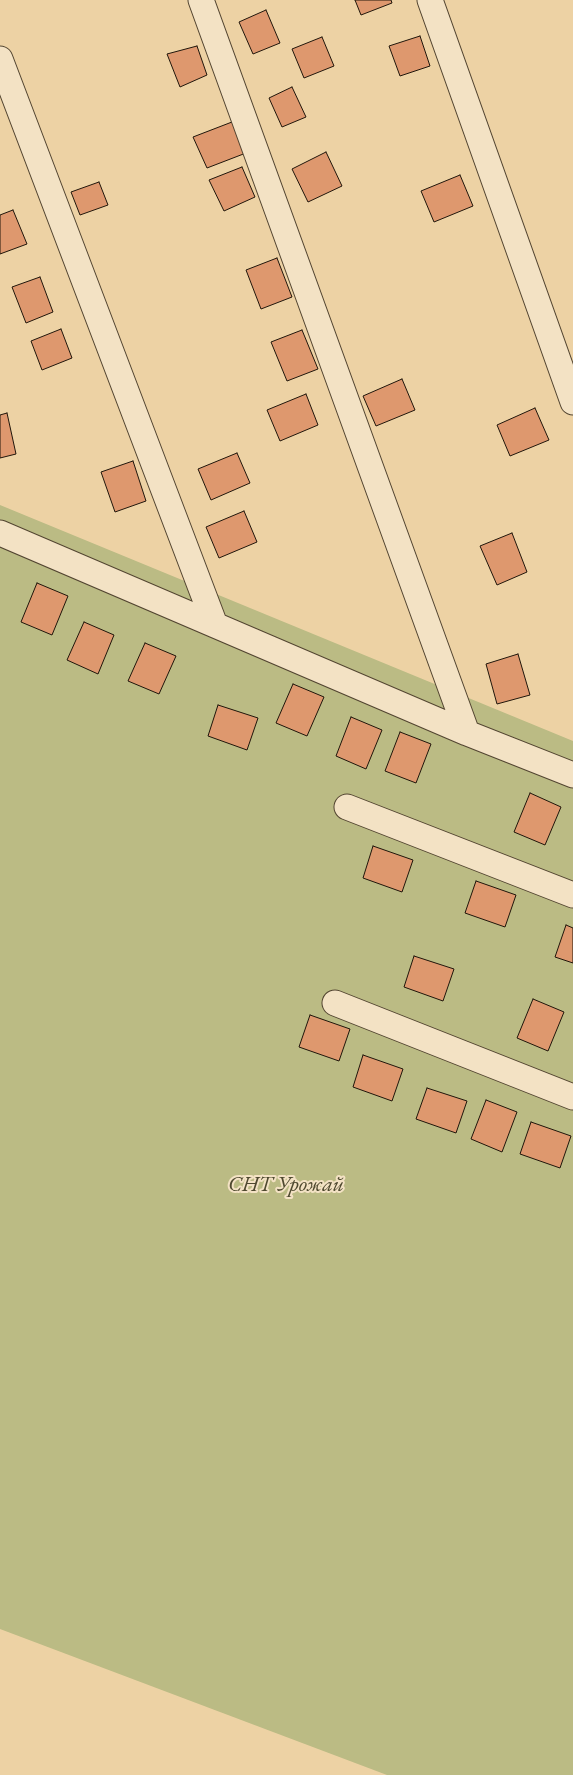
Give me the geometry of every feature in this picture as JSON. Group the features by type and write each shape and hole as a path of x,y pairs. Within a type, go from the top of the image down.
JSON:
{"street":[{"path":"201,0 467,733"},
{"path":"430,0 573,402"},
{"path":"0,59 215,625"},
{"path":"0,533 467,733 573,776"},
{"path":"347,808 573,895"},
{"path":"335,1003 573,1097"}],"green space":[{"name":"СНТ Урожай","path":"0,505 573,741 573,1775 387,1775 0,1629"}],"building":[{"path":"355,0 391,0 392,3 361,15"},
{"path":"266,10 280,43 253,54 239,22"},
{"path":"420,36 430,66 400,76 389,46"},
{"path":"322,37 334,66 304,78 292,49"},
{"path":"197,46 207,75 180,87 167,54"},
{"path":"292,87 306,117 282,127 269,98"},
{"path":"232,122 246,153 207,168 193,137"},
{"path":"326,152 342,186 308,202 292,169"},
{"path":"242,167 255,197 224,211 209,180"},
{"path":"460,175 473,206 434,222 421,191"},
{"path":"99,182 108,205 80,215 71,192"},
{"path":"13,210 27,244 0,254 0,215"},
{"path":"277,258 292,297 261,309 246,270"},
{"path":"40,277 53,312 26,323 12,287"},
{"path":"61,329 72,358 42,370 31,341"},
{"path":"302,330 318,369 287,381 271,342"},
{"path":"402,379 415,410 376,426 363,396"},
{"path":"306,394 318,425 280,441 267,410"},
{"path":"535,408 549,440 510,456 497,425"},
{"path":"7,413 16,454 0,458 0,415"},
{"path":"237,453 250,483 211,500 198,469"},
{"path":"133,461 146,501 115,512 101,472"},
{"path":"244,511 257,542 219,558 206,527"},
{"path":"512,533 527,572 497,585 480,546"},
{"path":"37,583 68,596 52,635 21,622"},
{"path":"84,622 114,635 98,674 67,660"},
{"path":"145,643 176,656 159,694 128,681"},
{"path":"518,654 530,695 497,704 486,664"},
{"path":"293,684 324,697 307,736 276,723"},
{"path":"218,705 258,718 247,750 208,736"},
{"path":"351,717 382,730 366,769 336,756"},
{"path":"400,732 431,744 416,783 385,771"},
{"path":"530,793 561,807 545,845 514,832"},
{"path":"373,846 413,860 402,892 363,878"},
{"path":"476,881 516,895 505,927 465,913"},
{"path":"566,925 573,928 573,963 555,957"},
{"path":"414,956 454,969 443,1001 404,987"},
{"path":"533,999 564,1012 548,1051 517,1038"},
{"path":"310,1015 350,1029 339,1061 299,1047"},
{"path":"363,1055 403,1069 392,1101 353,1087"},
{"path":"427,1088 467,1101 456,1133 416,1119"},
{"path":"486,1100 517,1112 502,1152 471,1139"},
{"path":"531,1122 571,1136 560,1168 520,1154"}]}
